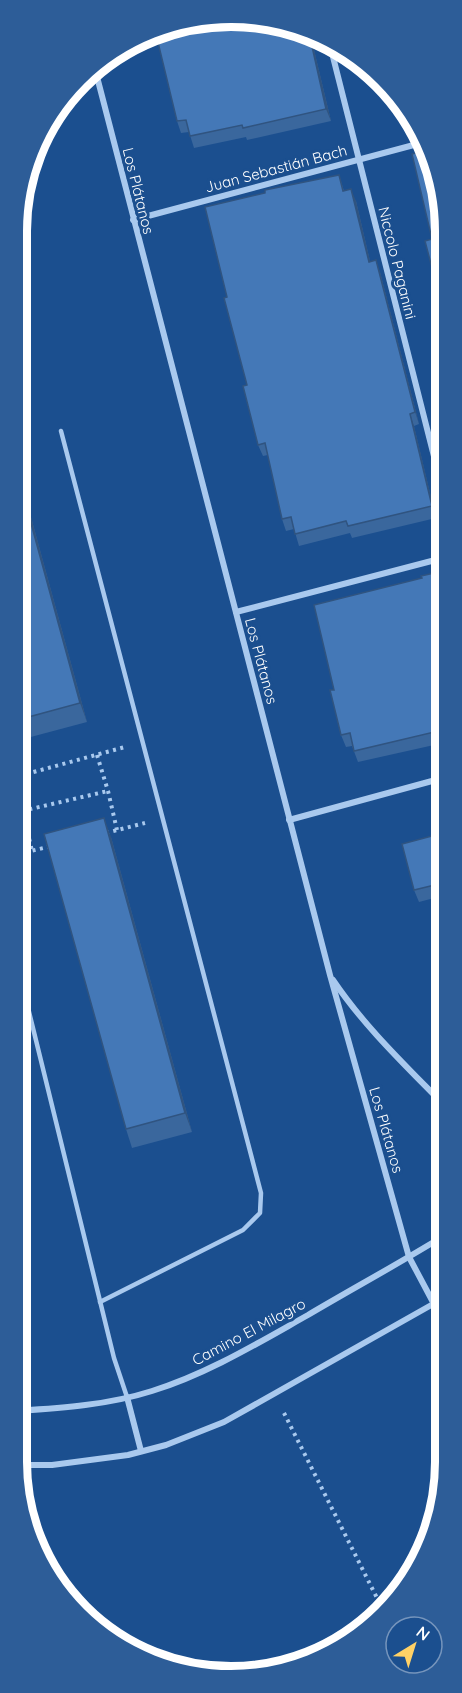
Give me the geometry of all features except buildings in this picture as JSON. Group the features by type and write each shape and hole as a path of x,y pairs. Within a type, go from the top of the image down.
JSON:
{"street":[{"name":"Niccolo Paganini","path":"332,54 435,461"},
{"name":"Los Plátanos","path":"97,77 330,975 409,1257 434,1304"},
{"name":"Juan Sebastián Bach","path":"133,220 415,144"},
{"path":"236,612 435,560"},
{"path":"290,820 435,780"},
{"path":"330,975 351,1007 435,1096"},
{"name":"Camino El Milagro","path":"27,1410 74,1408 153,1391 245,1351 435,1241"},
{"path":"27,1465 52,1465 166,1445 224,1422 434,1304"},
{"path":"126,1397 141,1451"}],"lane":[{"path":"62,431 261,1193 260,1213 243,1230 100,1302"},
{"path":"27,1003 100,1302 126,1397"}],"path":[{"path":"27,774 143,742"},
{"path":"97,755 117,830"},
{"path":"27,810 108,791"},
{"path":"96,835 163,819"},
{"path":"27,831 32,851"},
{"path":"27,852 54,846"},
{"path":"274,1394 379,1602"}]}
